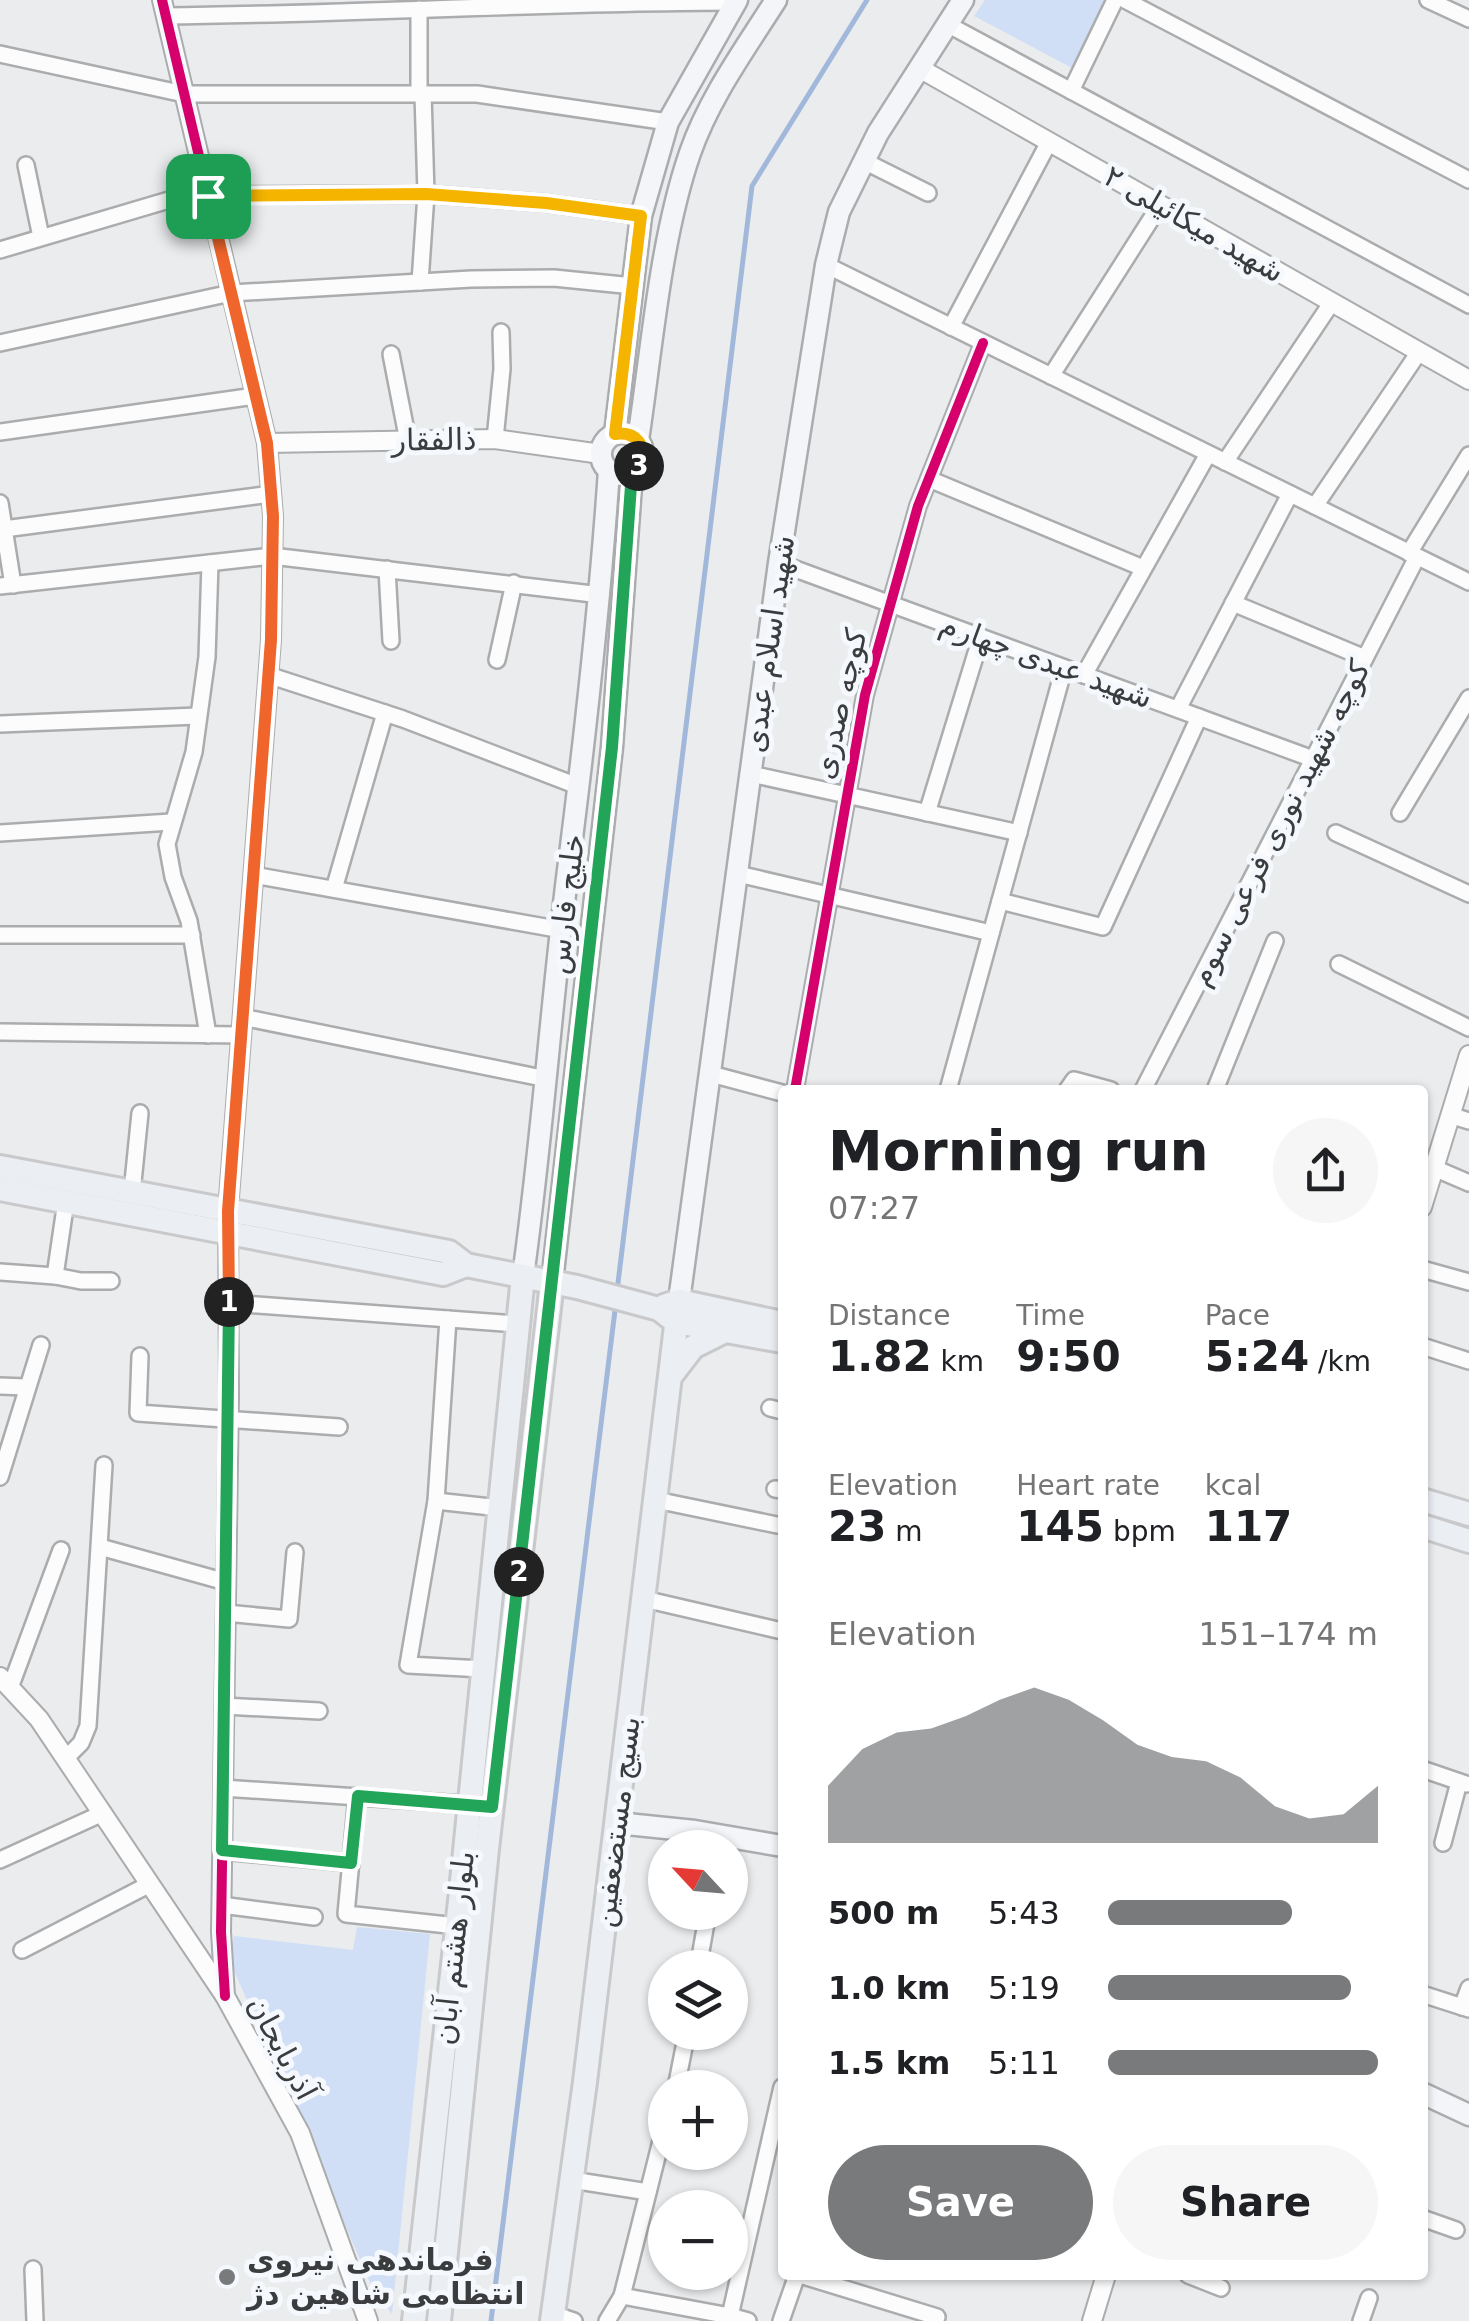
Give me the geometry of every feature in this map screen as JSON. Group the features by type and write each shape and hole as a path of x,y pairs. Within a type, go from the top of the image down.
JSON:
{"main road":[{"path":"638,440 627,433 615,434 605,442 605,462 620,475 632,472 643,457 638,440 673,216 690,152 706,116 776,0"},
{"name":"شهید اسلام عبدی","path":"663,1309 711,1074 779,563 826,265 839,212 878,133 964,0"},
{"path":"615,434 641,216 668,122 737,1"},
{"name":"خلیج فارس","path":"523,1276 600,595 605,462"},
{"name":"خلیج فارس","path":"552,1282 612,747 632,472"},
{"path":"0,1166 132,1192 229,1222"},
{"path":"0,1189 449,1252 466,1265 577,1288 778,1340"},
{"name":"بلوار هشتم آبان","path":"438,2321 457,1926 481,1805 483,1669 523,1276"},
{"name":"بلوار هشتم آبان","path":"414,2321 452,2073 481,1805 552,1282"},
{"path":"663,1309 778,1323"},
{"name":"بسیج مستضعفین","path":"559,2319 572,2180 672,1376 663,1309"},
{"path":"672,1376 693,1347 729,1329"},
{"path":"1428,1502 1469,1514"},
{"path":"1428,1528 1469,1541"},
{"path":"617,1823 656,1830"},
{"path":"748,1844 778,1846"},
{"path":"1428,2096 1469,2115"}],"street":[{"path":"1071,91 1115,0"},
{"path":"1124,0 1469,180"},
{"path":"1428,0 1469,20"},
{"path":"226,1996 221,1905 229,1222 268,675 271,494 267,443 164,8 737,1"},
{"path":"420,282 426,194 421,94 424,6"},
{"path":"947,24 1469,305"},
{"path":"0,54 184,94 477,94 668,122"},
{"name":"شهید میکائیلی ۲","path":"919,68 1469,380"},
{"path":"951,327 1049,142"},
{"path":"864,161 928,193"},
{"path":"26,165 41,238"},
{"path":"0,250 207,192 426,194 546,203 641,216"},
{"path":"1051,376 1160,205"},
{"path":"826,265 1469,582"},
{"path":"0,343 231,294 554,278 633,286"},
{"path":"1224,462 1332,302"},
{"path":"495,439 502,369 500,332"},
{"name":"کوچه صدری","path":"796,1085 845,795 888,603 928,479 983,343"},
{"path":"1314,506 1419,352"},
{"path":"391,354 408,441"},
{"path":"0,432 256,396"},
{"name":"ذالفقار","path":"267,443 495,439 605,462"},
{"path":"1084,674 1208,454"},
{"name":"کوچه شهید نوری فرعی سوم","path":"1146,1085 1365,658 1413,554 1469,455"},
{"path":"928,479 1144,568"},
{"path":"4,529 271,494"},
{"path":"1178,709 1290,494"},
{"path":"0,503 7,586 272,556 600,595"},
{"path":"208,1035 192,936 172,877 167,844 194,752 207,657 210,563"},
{"name":"شهید عبدی چهارم","path":"779,563 1313,759"},
{"path":"387,568 391,641"},
{"path":"496,660 514,583"},
{"path":"1233,602 1365,658"},
{"path":"927,813 981,637"},
{"path":"949,1085 1064,668"},
{"path":"268,675 386,713 580,787"},
{"path":"1400,813 1469,698"},
{"path":"334,889 386,713"},
{"path":"0,724 197,716"},
{"path":"1000,901 1102,926 1199,716"},
{"path":"751,774 1019,834"},
{"path":"0,833 171,822"},
{"path":"1336,833 1469,894"},
{"path":"253,874 562,930"},
{"path":"738,874 991,933"},
{"path":"0,935 192,936"},
{"path":"1217,1085 1275,941"},
{"path":"1339,964 1469,1028"},
{"path":"0,1032 208,1035 242,1026 547,1080"},
{"path":"1428,1186 1469,1055"},
{"path":"711,1074 778,1092"},
{"path":"132,1192 140,1113"},
{"path":"1450,1116 1469,1121"},
{"path":"1434,1168 1469,1183"},
{"path":"55,1276 66,1201"},
{"path":"1428,1271 1469,1282"},
{"path":"0,1272 111,1281"},
{"path":"229,1303 518,1324"},
{"path":"448,1319 436,1501 408,1664 483,1669"},
{"path":"0,1476 40,1345"},
{"path":"1428,1348 1469,1360"},
{"path":"140,1356 138,1413 339,1428"},
{"path":"0,1386 26,1387"},
{"path":"66,1758 81,1743 88,1726 104,1465"},
{"path":"656,1500 777,1525"},
{"path":"436,1501 500,1508"},
{"path":"100,1547 226,1582"},
{"path":"5,1683 61,1550"},
{"path":"226,1613 289,1618 295,1552"},
{"path":"644,1599 778,1630"},
{"name":"آذربایجان","path":"5,1683 39,1718 226,1996 300,2133 368,2321"},
{"path":"224,1706 320,1711"},
{"path":"1428,1771 1464,1784 1443,1844"},
{"path":"223,1788 481,1805"},
{"path":"358,1796 346,1914 457,1926"},
{"path":"0,1860 103,1813"},
{"path":"222,1850 351,1863"},
{"path":"22,1950 150,1884"},
{"path":"221,1905 314,1918"},
{"path":"1428,1996 1466,2008 1469,1988"},
{"path":"730,2316 778,2106"},
{"path":"572,2180 648,2192 622,2296 608,2321"},
{"path":"1428,2220 1456,2230"},
{"path":"32,2269 35,2321"},
{"path":"781,2321 796,2280"},
{"path":"815,2280 937,2317"},
{"path":"1092,2321 1104,2280"},
{"path":"1200,2280 1220,2288"},
{"path":"622,2296 748,2321"},
{"path":"1361,2321 1369,2298"}],"shaded area":[{"path":"985,0 1106,0 1072,68 974,16"},
{"path":"357,1927 430,1934 392,2314 372,2287 229,1959 234,1936 353,1950"}],"waterway":[{"path":"617,1291 752,186 867,0"},
{"path":"491,2321 616,1302"}],"cycle path":[{"path":"162,0 267,443 273,516 271,640 228,1211 221,1932 225,1996"},
{"path":"796,1085 865,695 918,506 983,343"}],"place":[{"name":"فرماندهی نیروی انتظامی شاهین دژ","path":"227,2277"}],"route":[{"path":"426,194 546,203 641,216 615,434 627,433 638,440 643,457 632,472 612,747 492,1807 358,1796 351,1863 222,1850 228,1211 271,640 273,516 267,443 208,196 426,194"}]}
